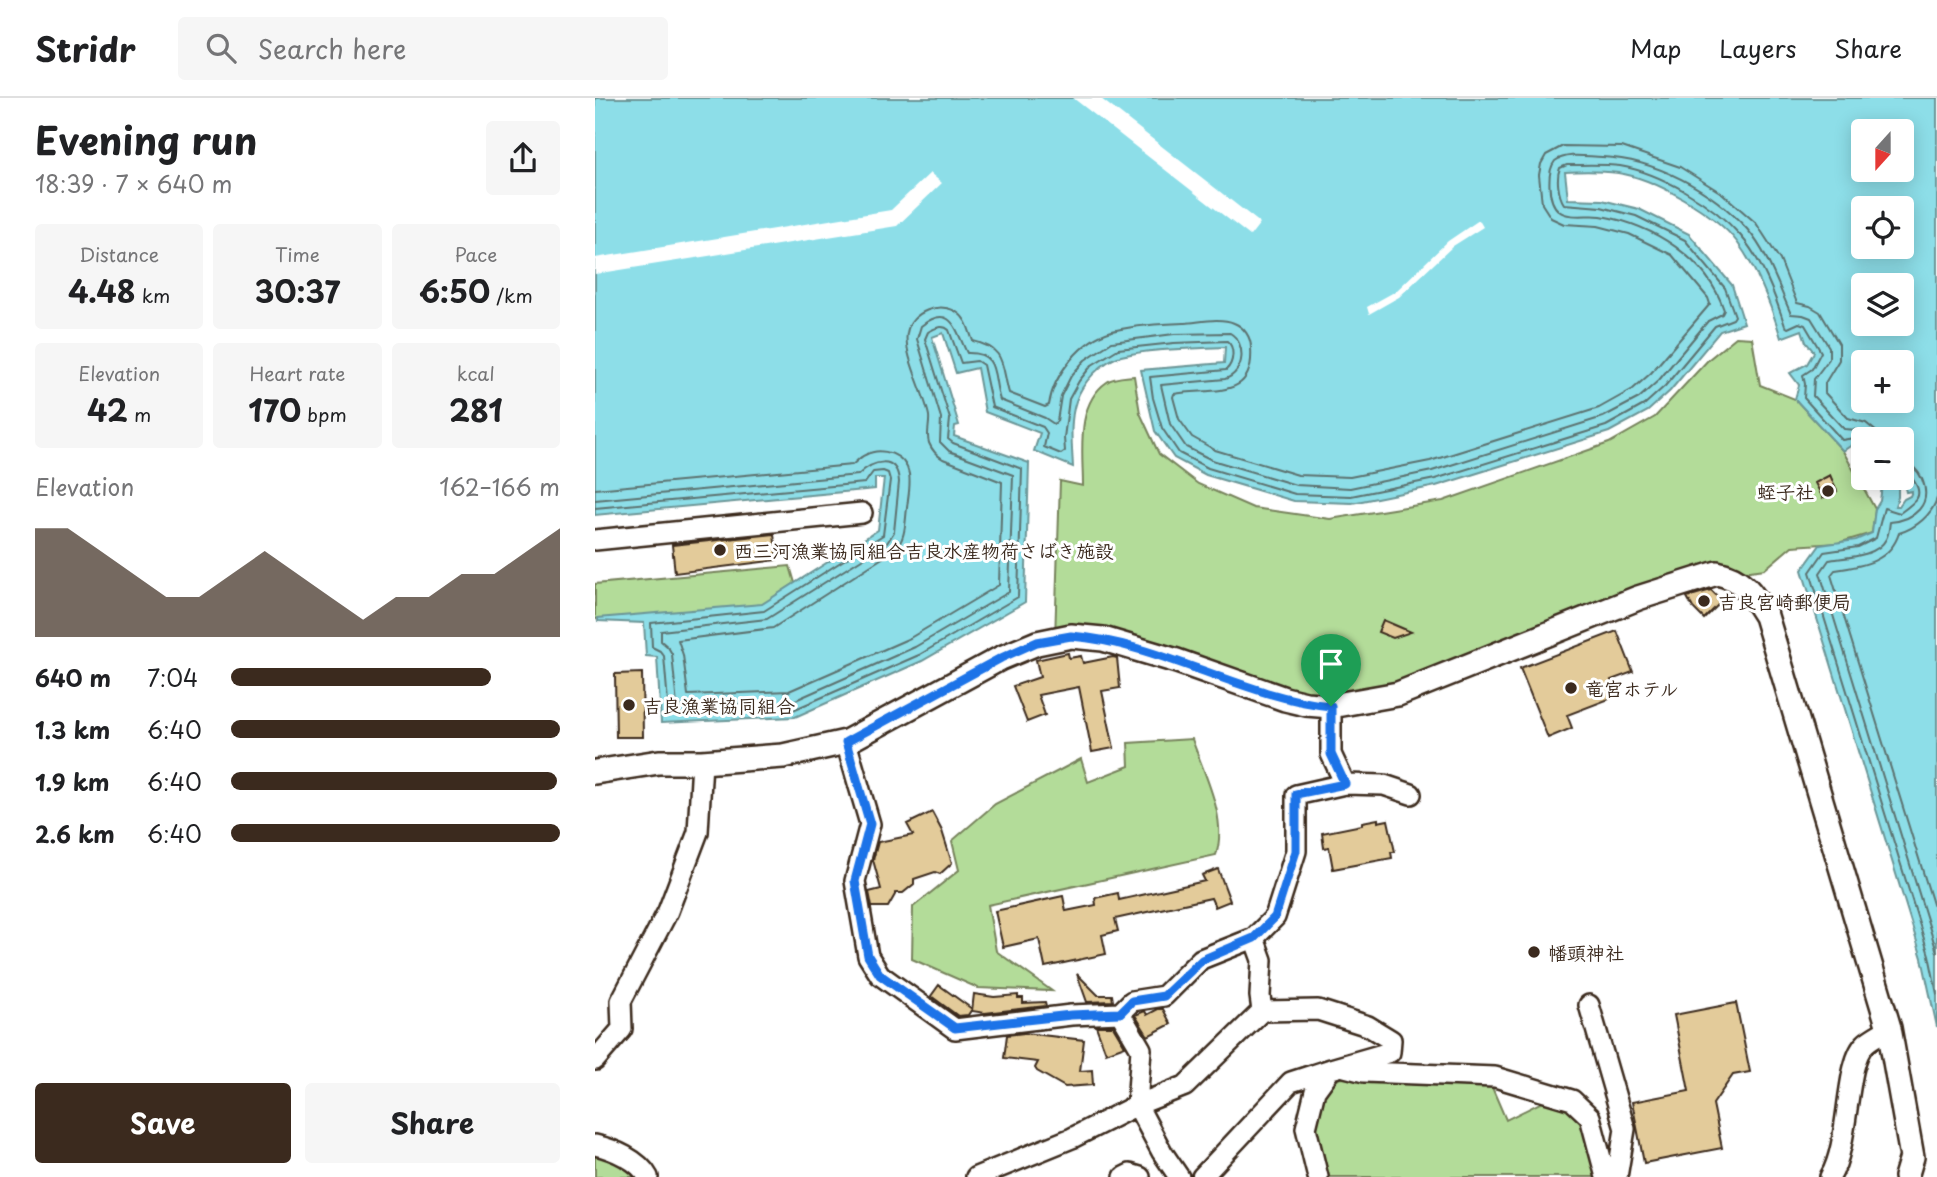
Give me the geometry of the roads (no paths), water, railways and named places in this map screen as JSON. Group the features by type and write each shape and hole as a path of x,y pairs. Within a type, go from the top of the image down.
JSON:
{"street":[{"path":"595,540 862,513"},
{"path":"595,772 659,762 783,756 846,742 1001,658 1037,642 1071,636 1103,639 1177,661 1285,699 1331,706 1398,694 1639,598 1717,573 1730,575 1750,590 1766,616 1889,1028 1912,1157 1906,1177"},
{"path":"1331,706 1331,754 1345,784"},
{"path":"846,742 870,824 855,881 868,956 880,975 955,1028 1071,1015 1120,1013 1132,1001 1164,996 1202,960 1254,938 1275,917 1296,851 1296,794 1345,784 1384,785 1411,794"},
{"path":"595,1060 622,1029 621,1001 668,911 698,832 702,762"},
{"path":"1254,938 1262,960 1262,1011"},
{"path":"1589,1004 1625,1129 1617,1177"},
{"path":"976,1177 1072,1138 1136,1105 1185,1086 1262,1011 1318,1010 1368,1027 1391,1040 1390,1052 1291,1082 1202,1177"},
{"path":"1120,1013 1141,1049 1136,1105 1179,1177"},
{"path":"1830,1177 1837,1166 1845,1129 1853,1064 1864,1044 1889,1028"},
{"path":"1318,1177 1306,1128 1315,1091 1336,1067"},
{"path":"1336,1067 1364,1072 1495,1077 1571,1100 1590,1117 1607,1177"},
{"path":"595,1145 607,1147 643,1167 647,1177"},
{"path":"1125,1177 1130,1174 1140,1177"}],"water":[{"path":"595,98 1937,98 1937,1027 1922,958 1802,570 1820,545 1856,540 1872,533 1875,509 1880,501 1881,490 1898,490 1895,506 1899,506 1910,496 1912,491 1906,490 1914,490 1914,427 1851,427 1851,446 1843,451 1795,399 1799,385 1790,373 1807,364 1814,352 1806,342 1802,330 1781,338 1763,288 1737,242 1714,220 1666,189 1618,173 1565,172 1568,199 1602,200 1639,209 1689,234 1732,285 1744,323 1720,331 1670,391 1648,411 1609,432 1436,486 1352,503 1294,501 1206,475 1174,458 1155,431 1141,370 1224,363 1225,347 1134,353 1114,359 1100,368 1083,387 1074,409 1071,434 1073,467 1034,451 1040,433 985,412 977,368 956,373 943,333 932,337 959,425 955,426 954,436 1029,463 1025,602 922,661 795,717 661,723 657,657 646,656 644,623 598,621 598,618 762,604 878,530 884,478 875,478 875,489 595,515"}],"place":[{"name":"蛭子社","path":"1828,491"},
{"name":"西三河漁業協同組合吉良水産物荷さばき施設","path":"720,550"},
{"name":"吉良宮崎郵便局","path":"1704,601"},
{"name":"竜宮ホテル","path":"1571,688"},
{"name":"吉良漁業協同組合","path":"629,705"},
{"name":"幡頭神社","path":"1534,952"}]}
